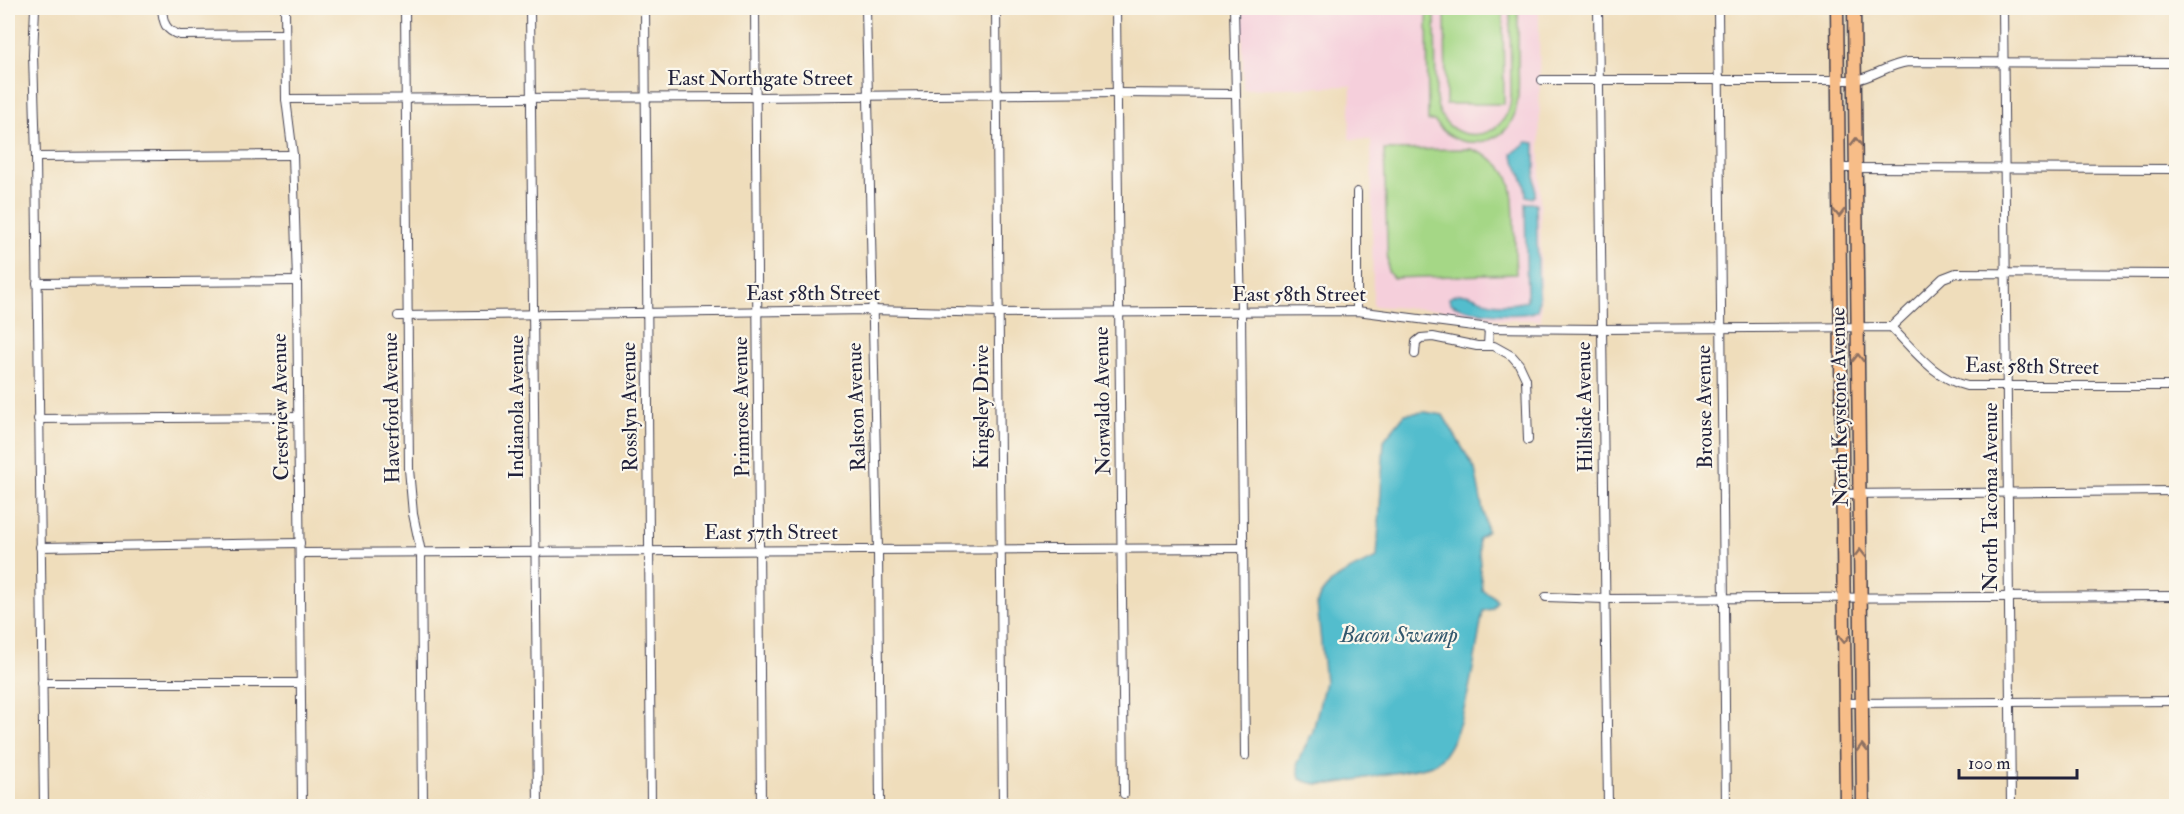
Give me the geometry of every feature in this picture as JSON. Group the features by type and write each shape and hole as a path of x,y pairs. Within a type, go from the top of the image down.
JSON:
{"main road":[{"name":"North Keystone Avenue","path":"1837,8 1846,807"},
{"name":"North Keystone Avenue","path":"1854,8 1863,807"}],"street":[{"path":"35,8 33,55 44,807"},
{"path":"162,8 163,20 168,29 180,34 285,34"},
{"name":"Crestview Avenue","path":"285,8 286,99 293,156 297,281 302,807"},
{"name":"Haverford Avenue","path":"405,8 410,480 413,514 421,552 423,807"},
{"name":"Indianola Avenue","path":"531,8 538,807"},
{"name":"Rosslyn Avenue","path":"645,8 651,807"},
{"name":"Primrose Avenue","path":"755,8 761,807"},
{"name":"Ralston Avenue","path":"866,8 878,550 880,807"},
{"name":"Kingsley Drive","path":"996,8 1003,807"},
{"name":"Norwaldo Avenue","path":"1116,8 1124,794"},
{"path":"1234,8 1241,312 1245,756"},
{"name":"Hillside Avenue","path":"1598,8 1608,807"},
{"name":"Brouse Avenue","path":"1718,8 1726,807"},
{"name":"North Tacoma Avenue","path":"2003,8 2012,807"},
{"path":"1542,80 1855,80 1905,62 2176,63"},
{"name":"East Northgate Street","path":"286,99 1235,94"},
{"path":"36,157 293,156"},
{"path":"1839,168 2176,169"},
{"path":"1357,192 1357,311"},
{"path":"1891,327 1945,276 1956,273 2176,274"},
{"path":"37,283 297,281"},
{"name":"East 58th Street","path":"398,316 871,310 998,314 1119,311 1357,311 1489,328 1891,327 1934,370 1947,379 1967,386 2176,386"},
{"path":"1488,346 1489,328"},
{"path":"1415,354 1416,342 1426,337 1477,346 1496,346 1507,351 1520,364 1525,374 1528,390 1528,440"},
{"path":"38,419 298,417"},
{"path":"1842,494 2176,491"},
{"path":"40,547 300,543"},
{"name":"East 57th Street","path":"300,553 1243,548"},
{"path":"1546,597 1604,599 2176,596"},
{"path":"42,683 300,683"},
{"path":"1845,703 2176,701"}],"shaded area":[{"path":"1242,8 1539,8 1541,320 1503,320 1443,310 1373,306 1371,140 1349,139 1351,86 1243,89"}],"green space":[{"path":"1427,8 1435,8 1436,98 1441,114 1450,126 1461,133 1475,134 1488,132 1499,124 1507,112 1511,96 1510,8 1518,8 1518,89 1515,113 1503,132 1492,139 1465,142 1448,134 1434,121 1428,121"},
{"path":"1445,8 1503,8 1504,104 1446,104"},
{"path":"1471,149 1495,161 1502,168 1511,186 1516,274 1393,278 1388,271 1384,150"}],"water":[{"path":"1527,142 1535,143 1535,195 1532,198 1526,196 1525,184 1512,154"},
{"path":"1525,203 1536,203 1538,310 1519,314 1494,314 1468,310 1450,303 1449,298 1460,294 1471,295 1496,304 1527,300"},
{"name":"Bacon Swamp","path":"1425,412 1443,415 1475,469 1487,531 1478,539 1482,590 1497,601 1492,609 1483,611 1462,717 1445,753 1434,764 1414,770 1335,784 1309,782 1300,779 1297,763 1313,731 1325,682 1317,603 1326,588 1342,575 1377,558 1384,440 1405,414"}]}
